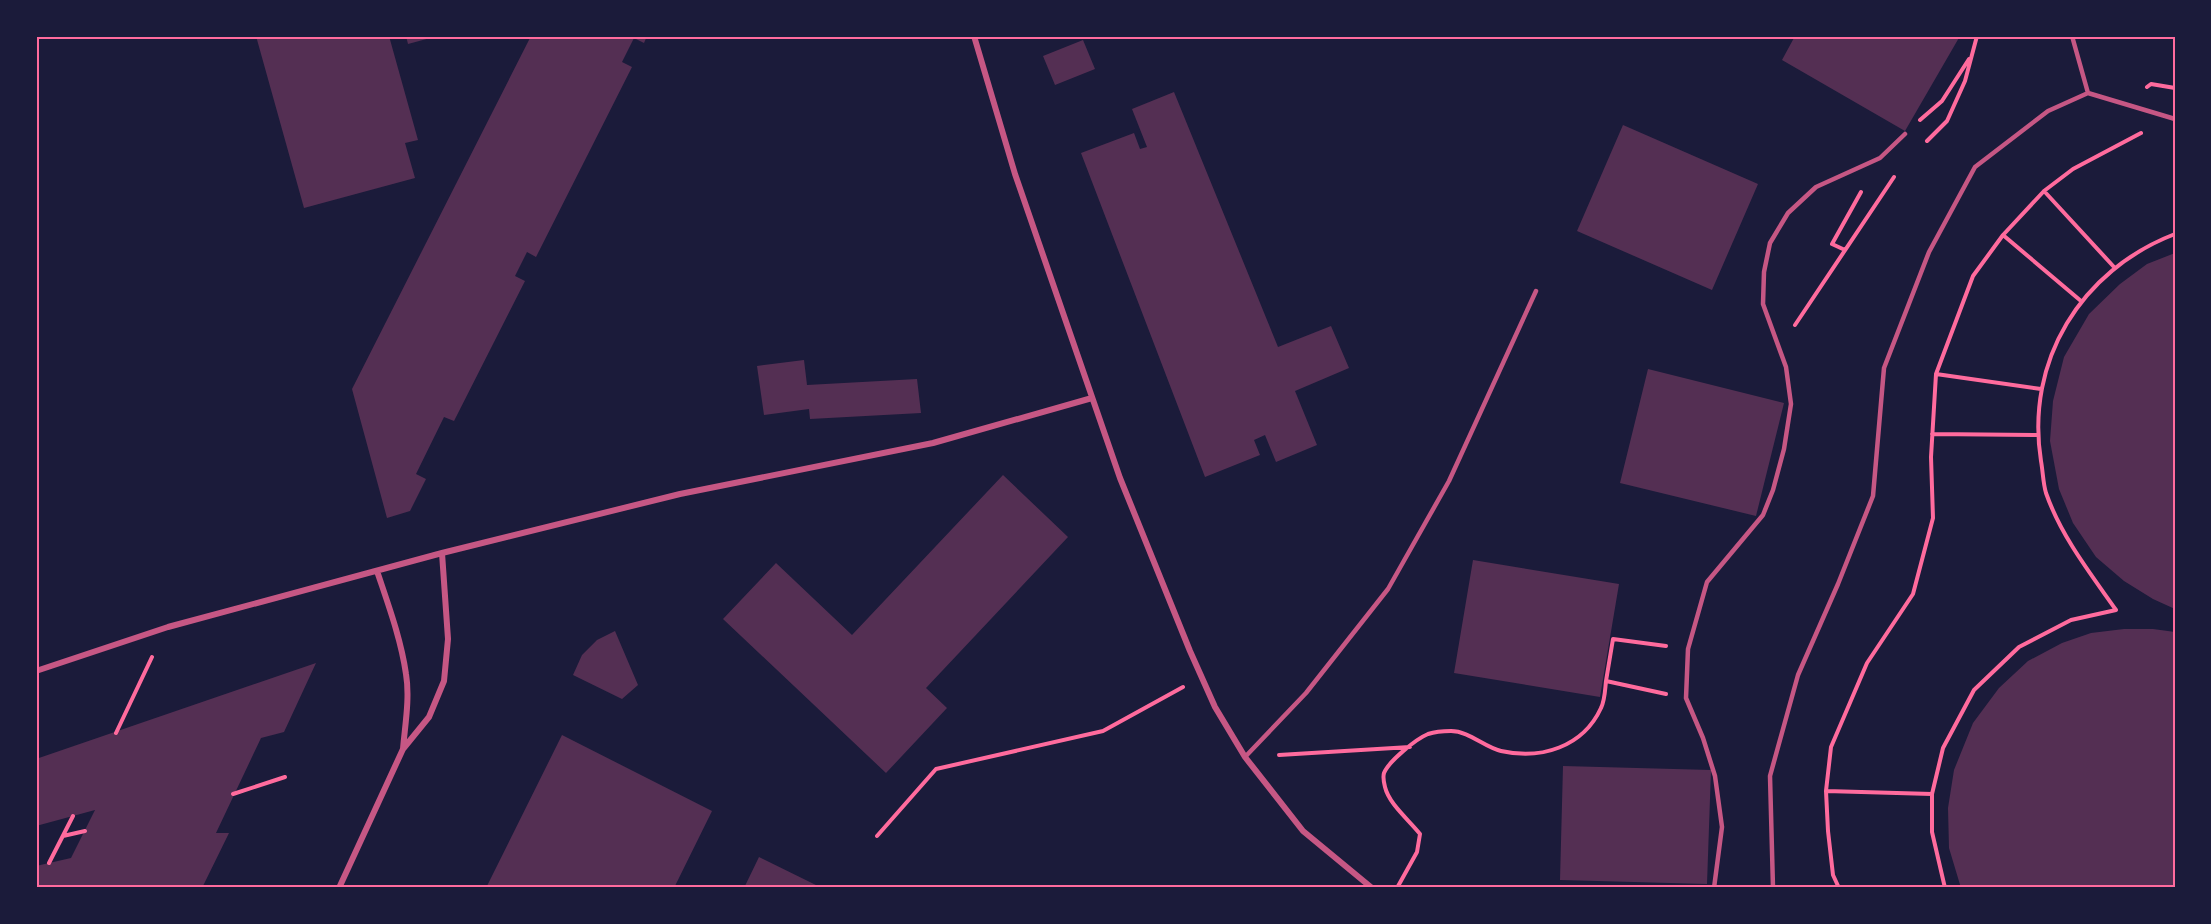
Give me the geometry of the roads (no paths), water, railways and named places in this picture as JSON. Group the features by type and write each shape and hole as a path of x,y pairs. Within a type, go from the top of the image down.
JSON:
{"street":[{"path":"974,36 1015,174 1122,484 1215,707 1245,757 1303,831 1372,888"},
{"path":"36,671 168,627 442,553 680,494 933,442 1092,398"},
{"path":"339,888 403,749 429,717 444,681 448,639 442,553"},
{"path":"377,571 390,609 406,675 403,749"}],"lane":[{"path":"2072,36 2088,93"},
{"path":"1773,888 1770,776 1798,675 1873,496 1884,368 1929,252 1975,167 2048,111 2088,93 2173,119"},
{"path":"1714,888 1722,826 1715,776 1703,738 1686,698 1688,649 1707,582 1763,515 1773,490 1784,449 1791,404 1786,367 1763,304 1764,272 1770,243 1788,213 1816,188 1880,158 1905,134"},
{"path":"1245,757 1306,693 1388,589 1449,481 1536,291"}]}
